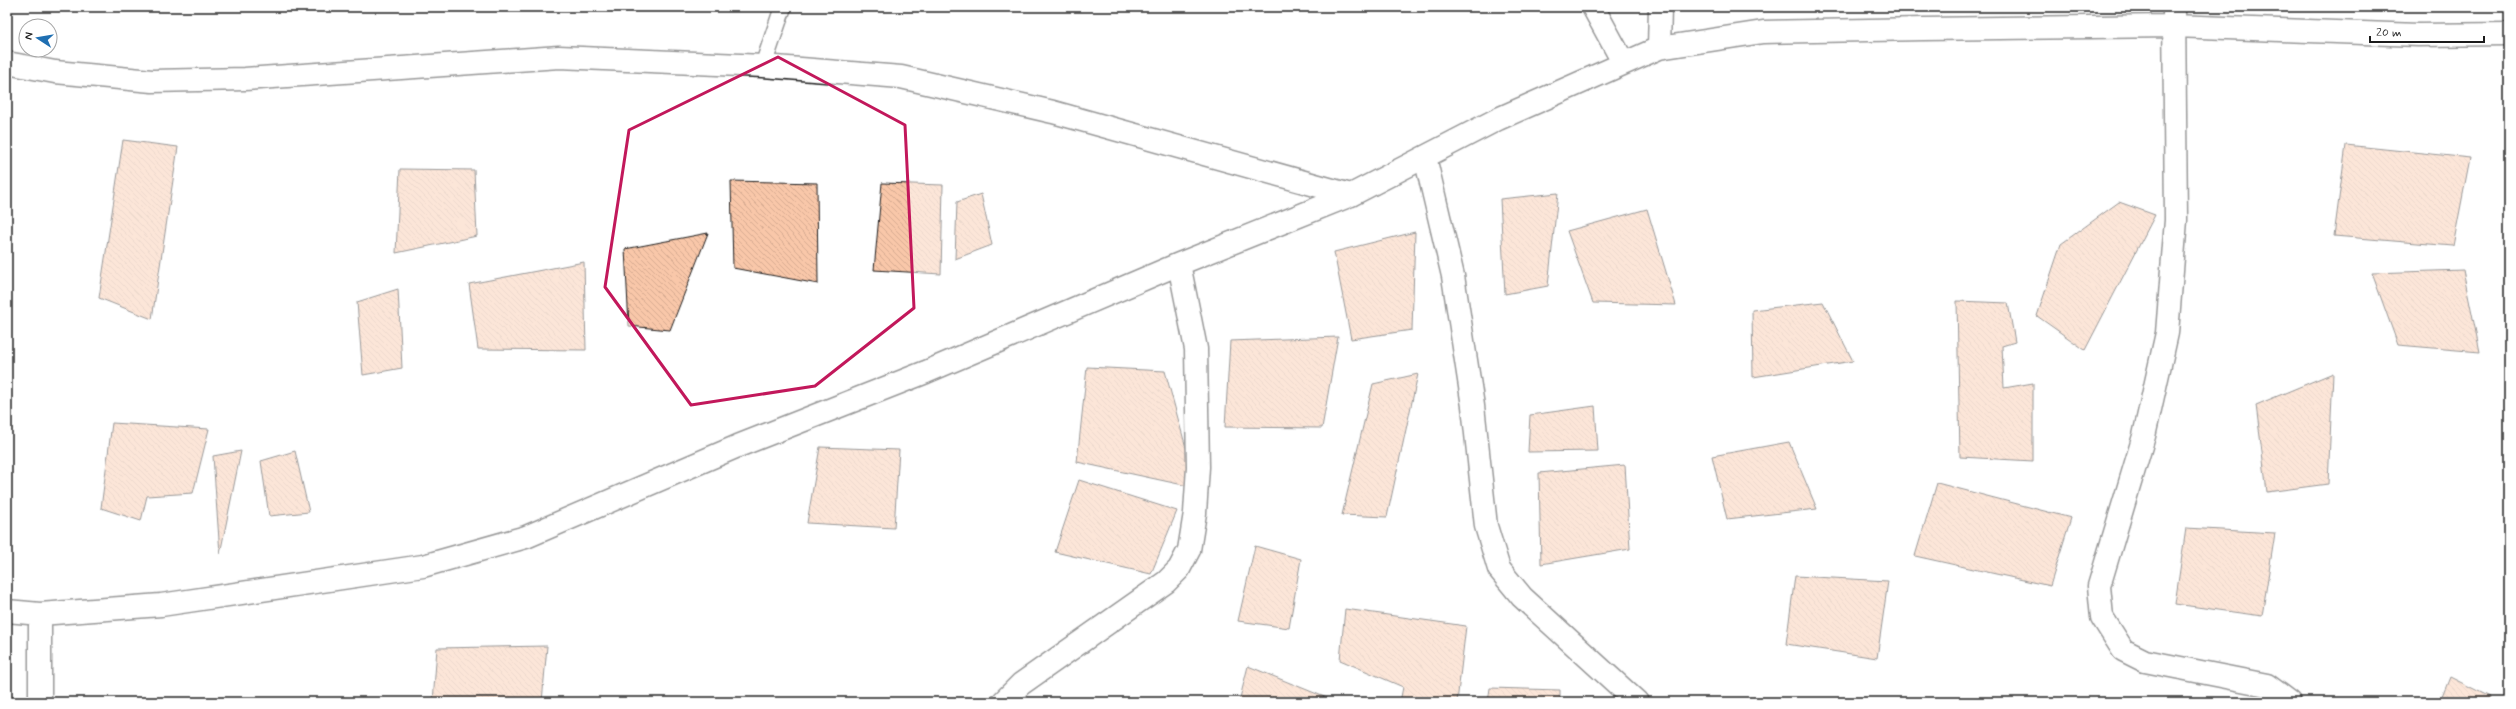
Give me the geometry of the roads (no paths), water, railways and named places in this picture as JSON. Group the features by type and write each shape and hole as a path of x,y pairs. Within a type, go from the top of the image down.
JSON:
{"street":[{"path":"1593,7 1623,62"},
{"path":"1659,48 1660,7"},
{"path":"2174,16 2176,220 2167,333 2144,436 2099,586 2102,617 2123,650 2145,661 2267,684 2290,702"},
{"path":"7,611 40,614 161,605 423,566 526,537 738,446 926,372 1179,264 1350,195 1498,119 1623,62 1659,48 1763,32 2174,16 2418,35 2509,34"},
{"path":"7,63 55,72 152,81 261,78 559,57 763,66 901,77 1053,112 1350,195"},
{"path":"1425,157 1453,276 1473,406 1486,526 1499,569 1522,597 1637,702"},
{"path":"1003,702 1021,684 1166,582 1179,569 1189,550 1197,488 1198,421 1196,349 1179,264"},
{"path":"40,614 40,702"}],"lane":[{"path":"763,66 783,7"}]}
